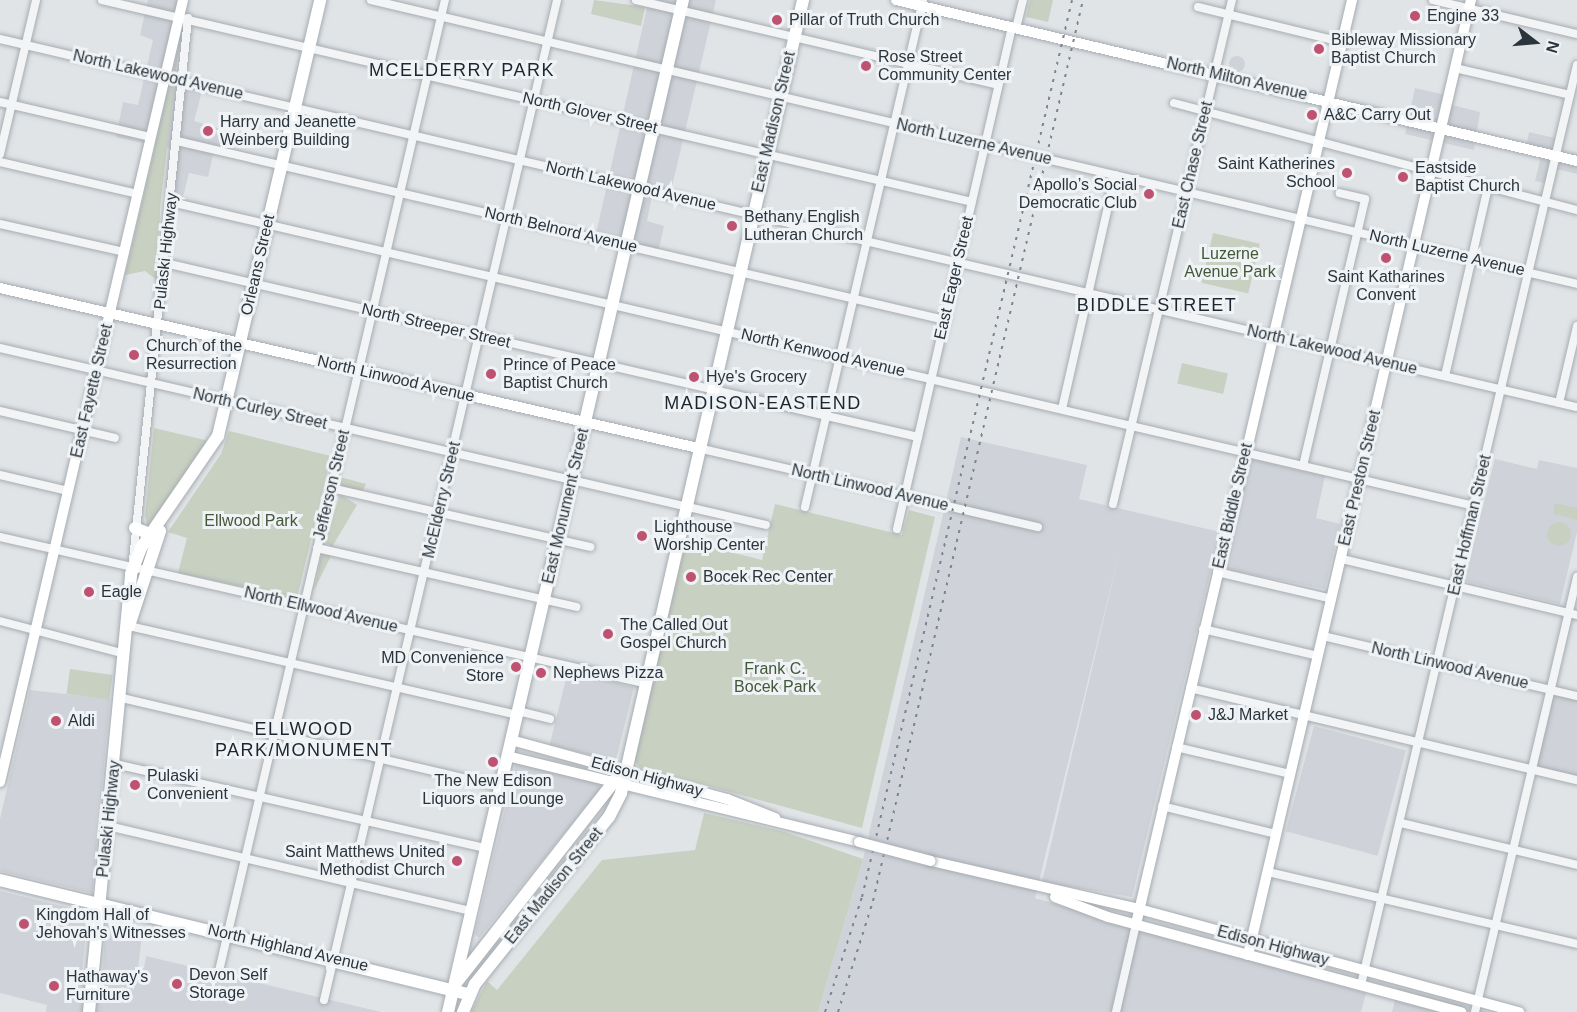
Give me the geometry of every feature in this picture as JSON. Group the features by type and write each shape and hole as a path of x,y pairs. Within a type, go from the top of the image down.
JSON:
{"main road":[{"name":"Orleans Street","path":"133,568 150,534 166,517 214,445 320,0"},
{"name":"East Madison Street","path":"469,994 609,817 623,770 803,0"},
{"name":"East Monument Street","path":"447,1012 682,5"},
{"name":"Orleans Street","path":"146,570 166,517"},
{"path":"135,528 150,534"},
{"path":"133,568 138,602"},
{"name":"Pulaski Highway","path":"89,1012 122,698 133,568"},
{"name":"Pulaski Highway","path":"129,626 146,570"},
{"name":"East Madison Street","path":"453,986 619,783"},
{"name":"North Highland Avenue","path":"0,880 453,986 469,994"},
{"path":"463,1012 469,994"}],"street":[{"path":"0,154 36,0"},
{"name":"North Glover Street","path":"102,0 184,17 972,202"},
{"name":"East Fayette Street","path":"0,782 3,753 55,550 165,76 184,17 183,0"},
{"name":"North Luzerne Avenue","path":"371,0 1577,284"},
{"name":"Jefferson Street","path":"219,971 445,0"},
{"name":"McElderry Street","path":"324,1000 557,0"},
{"path":"636,0 682,5 794,37 998,86"},
{"name":"North Milton Avenue","path":"896,0 923,3 1014,28 1328,100 1577,161"},
{"name":"East Eager Street","path":"897,529 998,86 1023,0"},
{"name":"East Chase Street","path":"1113,504 1232,0"},
{"name":"East Biddle Street","path":"1116,1012 1203,630 1352,0"},
{"path":"1433,0 1470,4 1577,34"},
{"path":"805,507 923,3"},
{"name":"East Preston Street","path":"1248,955 1470,4"},
{"path":"1198,8 1342,42"},
{"name":"Pulaski Highway","path":"133,568 135,528 183,80 184,17"},
{"name":"North Lakewood Avenue","path":"0,39 1577,407"},
{"name":"East Hoffman Street","path":"1361,985 1401,823 1577,65"},
{"path":"1455,68 1570,95"},
{"path":"0,102 151,136"},
{"path":"1174,103 1577,210"},
{"name":"North Belnord Avenue","path":"177,141 945,320"},
{"path":"0,162 138,194"},
{"path":"1062,409 1115,175"},
{"path":"1445,376 1488,186"},
{"path":"1303,466 1365,199 1340,194"},
{"name":"North Kenwood Avenue","path":"171,202 1474,506"},
{"path":"0,224 124,252"},
{"name":"North Streeper Street","path":"165,263 918,437"},
{"name":"North Linwood Avenue","path":"0,288 1038,527"},
{"path":"1559,403 1577,326"},
{"name":"North Curley Street","path":"0,348 766,525"},
{"path":"0,411 116,438"},
{"path":"0,475 68,491"},
{"path":"331,488 590,547"},
{"name":"North Ellwood Avenue","path":"0,537 643,683"},
{"path":"317,548 576,607"},
{"path":"1342,559 1573,614"},
{"path":"1217,572 1332,599"},
{"path":"1475,1012 1551,690 1573,614 1577,577"},
{"path":"0,621 126,654"},
{"path":"129,626 397,688 550,719"},
{"path":"1203,630 1318,656"},
{"name":"North Linwood Avenue","path":"1323,636 1577,696"},
{"path":"1190,688 1577,780"},
{"path":"122,698 500,787"},
{"name":"Edison Highway","path":"511,740 727,799 781,821"},
{"path":"1176,747 1290,774"},
{"name":"Edison Highway","path":"507,756 793,824 1026,886 1139,909 1519,1012"},
{"path":"115,764 486,848"},
{"path":"1162,806 1276,834"},
{"path":"1401,823 1577,865"},
{"path":"108,826 471,911"},
{"path":"1268,872 1577,944"},
{"name":"Edison Highway","path":"1026,886 1136,924 1461,1012"}],"shaded area":[{"path":"148,0 185,0 166,75 204,84 194,121 235,133 230,154 214,151 208,177 189,173 181,205 171,203 176,150 116,137 123,102 138,105 153,40 140,35"},
{"path":"635,0 716,0 670,195 653,191 647,221 664,226 658,253 595,238 648,3"},
{"path":"1237,56 1243,58 1245,64 1243,70 1237,72 1231,70 1229,64 1231,58"},
{"path":"1415,88 1450,96 1448,104 1480,112 1474,150 1405,134"},
{"path":"1529,132 1559,139 1556,155 1577,160 1577,174 1553,168 1549,184 1535,181 1542,152 1526,148"},
{"path":"961,437 1087,465 1079,499 1220,532 1132,897 1042,882 1121,545 1035,898 1366,993 1361,1012 818,1012 863,859"},
{"path":"1251,459 1325,476 1316,518 1340,524 1325,589 1225,569"},
{"path":"1495,459 1537,469 1539,460 1577,468 1577,532 1560,604 1464,581"},
{"path":"568,671 634,687 616,761 550,745"},
{"path":"1551,689 1577,695 1577,780 1531,769"},
{"path":"30,690 110,699 92,893 0,871 0,819"},
{"path":"1314,726 1406,751 1378,856 1286,831"},
{"path":"516,763 599,784 600,789 479,938 475,934"},
{"path":"0,891 82,911 87,922 82,972 93,982 102,982 106,919 143,928 138,968 144,968 146,956 381,1012 46,1012 47,1005 0,993"},
{"path":"1398,988 1489,1012 1392,1012"}],"green space":[{"path":"594,0 645,7 641,26 591,14"},
{"path":"1030,0 1053,0 1048,22 1026,17"},
{"path":"179,44 160,209 158,281 145,271 125,275"},
{"name":"Luzerne Avenue Park","path":"1213,233 1260,244 1248,293 1202,283"},
{"path":"1182,363 1228,374 1223,394 1177,383"},
{"name":"Ellwood Park","path":"154,428 209,441 148,528 145,516"},
{"name":"Ellwood Park","path":"229,431 331,456 297,598 178,573 187,538 168,532 221,454"},
{"name":"Ellwood Park","path":"340,477 366,484 362,492 341,486"},
{"name":"Ellwood Park","path":"340,494 357,505 332,547 325,542"},
{"path":"1555,503 1577,508 1577,520 1553,514"},
{"name":"Frank C. Bocek Park","path":"775,504 902,535 909,510 935,517 862,828 639,767 634,760 686,541 762,560"},
{"path":"1559,522 1564,523 1570,529 1570,539 1564,545 1559,546 1554,545 1548,539 1547,534 1548,529 1554,523"},
{"name":"Ellwood Park","path":"323,554 331,556 314,590 321,557"},
{"path":"70,669 113,675 109,700 67,694"},
{"path":"704,813 785,832 863,859 818,1012 471,1012 487,981 497,990 602,860 695,850"}],"railway":[{"path":"825,1012 862,897 1072,0"},
{"path":"838,1012 873,901 1083,0"}],"place":[{"name":"Engine 33","path":"1415,16"},
{"name":"Pillar of Truth Church","path":"777,20"},
{"name":"Bibleway Missionary Baptist Church","path":"1319,49"},
{"name":"Rose Street Community Center","path":"866,66"},
{"name":"A&C Carry Out","path":"1312,115"},
{"name":"Harry and Jeanette Weinberg Building","path":"208,131"},
{"name":"Saint Katherines School","path":"1347,173"},
{"name":"Eastside Baptist Church","path":"1403,177"},
{"name":"Apollo’s Social Democratic Club","path":"1149,194"},
{"name":"Bethany English Lutheran Church","path":"732,226"},
{"name":"Saint Katharines Convent","path":"1386,258"},
{"name":"Church of the Resurrection","path":"134,355"},
{"name":"Prince of Peace Baptist Church","path":"491,374"},
{"name":"Hye's Grocery","path":"694,377"},
{"name":"Lighthouse Worship Center","path":"642,536"},
{"name":"Bocek Rec Center","path":"691,577"},
{"name":"Eagle","path":"89,592"},
{"name":"The Called Out Gospel Church","path":"608,634"},
{"name":"MD Convenience Store","path":"516,667"},
{"name":"Nephews Pizza","path":"541,673"},
{"name":"J&J Market","path":"1196,715"},
{"name":"Aldi","path":"56,721"},
{"name":"The New Edison Liquors and Lounge","path":"493,762"},
{"name":"Pulaski Convenient","path":"135,785"},
{"name":"Saint Matthews United Methodist Church","path":"457,861"},
{"name":"Kingdom Hall of Jehovah's Witnesses","path":"24,924"},
{"name":"Devon Self Storage","path":"177,984"},
{"name":"Hathaway's Furniture","path":"54,986"}],"district":[{"name":"MCELDERRY PARK","path":"462,70"},
{"name":"BIDDLE STREET","path":"1157,305"},
{"name":"MADISON-EASTEND","path":"763,403"},
{"name":"ELLWOOD PARK/MONUMENT","path":"304,740"}]}
